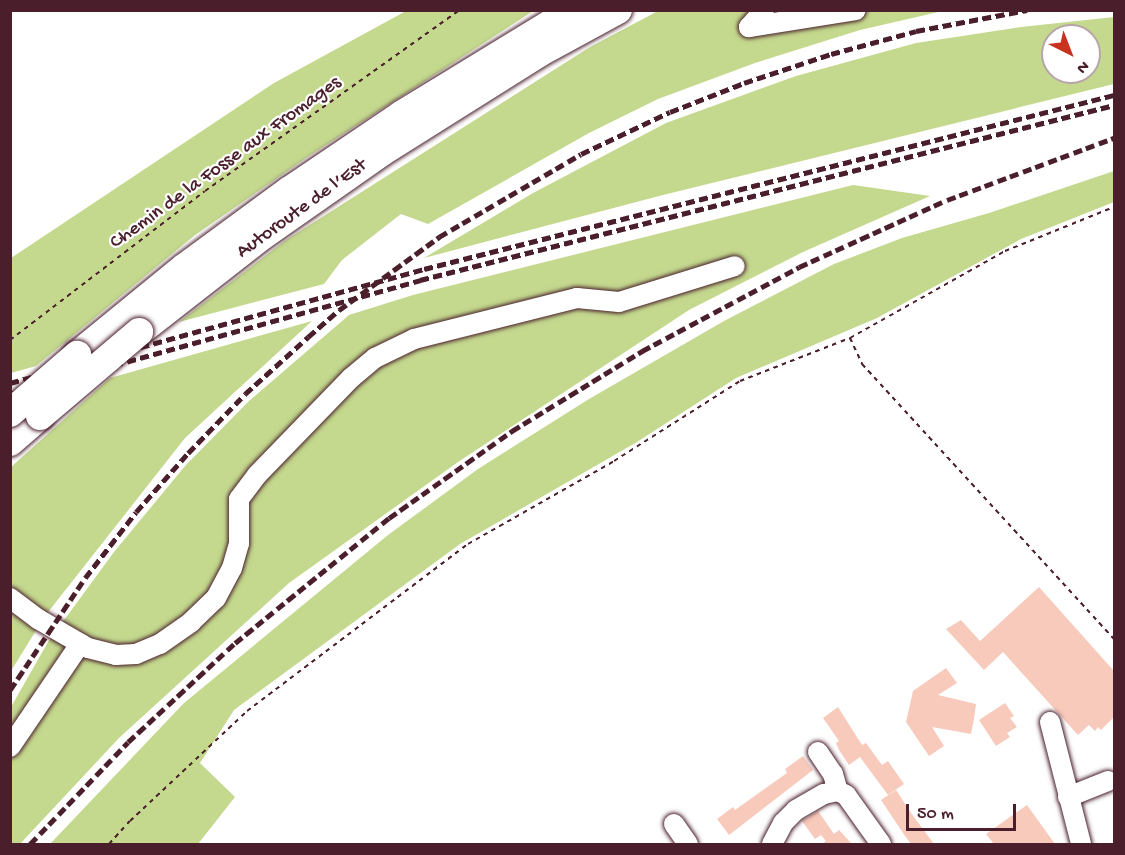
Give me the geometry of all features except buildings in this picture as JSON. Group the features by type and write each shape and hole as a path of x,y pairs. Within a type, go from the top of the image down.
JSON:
{"highway":[{"name":"Autoroute de l’Est","path":"10,413 76,355 185,267 290,190 401,115 573,10"},
{"name":"Autoroute de l’Est","path":"10,442 139,332 262,236 382,153 539,53 618,10"}],"street":[{"path":"764,10 749,27 856,10"},
{"path":"10,598 80,644 116,655 136,654 160,644 191,622 216,598 232,568 239,543 239,499 257,476 351,378 375,358 414,339 577,298 619,302 735,266"},
{"path":"10,747 80,644"},
{"path":"1050,722 1081,844"},
{"path":"818,752 836,779 838,791"},
{"path":"1068,797 1108,781"},
{"path":"772,844 783,823 796,810 824,794 838,791 846,795 881,844"},
{"path":"674,824 688,844"}],"path":[{"name":"Chemin de la Fosse aux Fromages","path":"10,340 205,191 459,10"},
{"path":"109,844 130,821 247,711 468,544 614,461 740,381 850,338 1005,251 1114,207"},
{"path":"850,338 862,364 1114,639"}],"green space":[{"path":"406,11 533,11 309,156 195,235 36,366 11,373 11,258 274,83"},
{"path":"658,11 943,11 860,30 755,63 658,99 589,133 428,224 401,214 342,260 324,284 179,322 286,240 590,47"},
{"path":"1114,17 1114,84 663,195 424,258 533,193 666,123 796,76 916,43 1041,25 1041,84 1101,84 1101,24 1049,24"},
{"path":"1114,171 1114,202 1021,239 877,318 736,378 637,442 460,544 234,710 200,763 235,797 198,844 50,844 184,703 388,535 478,469 589,399 724,321 834,264 902,238 989,213"},
{"path":"853,185 930,196 803,252 689,310 458,462 289,583 119,738 20,844 11,844 11,707 48,642 114,552 185,466 249,401 349,315 413,295"},
{"path":"312,321 185,438 45,616 11,671 11,467 110,378"}],"railway":[{"path":"10,690 85,578 136,512 188,453 245,394 339,310 439,237 581,154 670,112 744,83 831,54 916,31 1027,10"},
{"path":"10,383 424,269 1114,95"},
{"path":"10,394 420,280 1114,105"},
{"path":"30,844 128,742 235,643 389,518 512,431 642,351 799,267 947,200 1114,138"}]}
